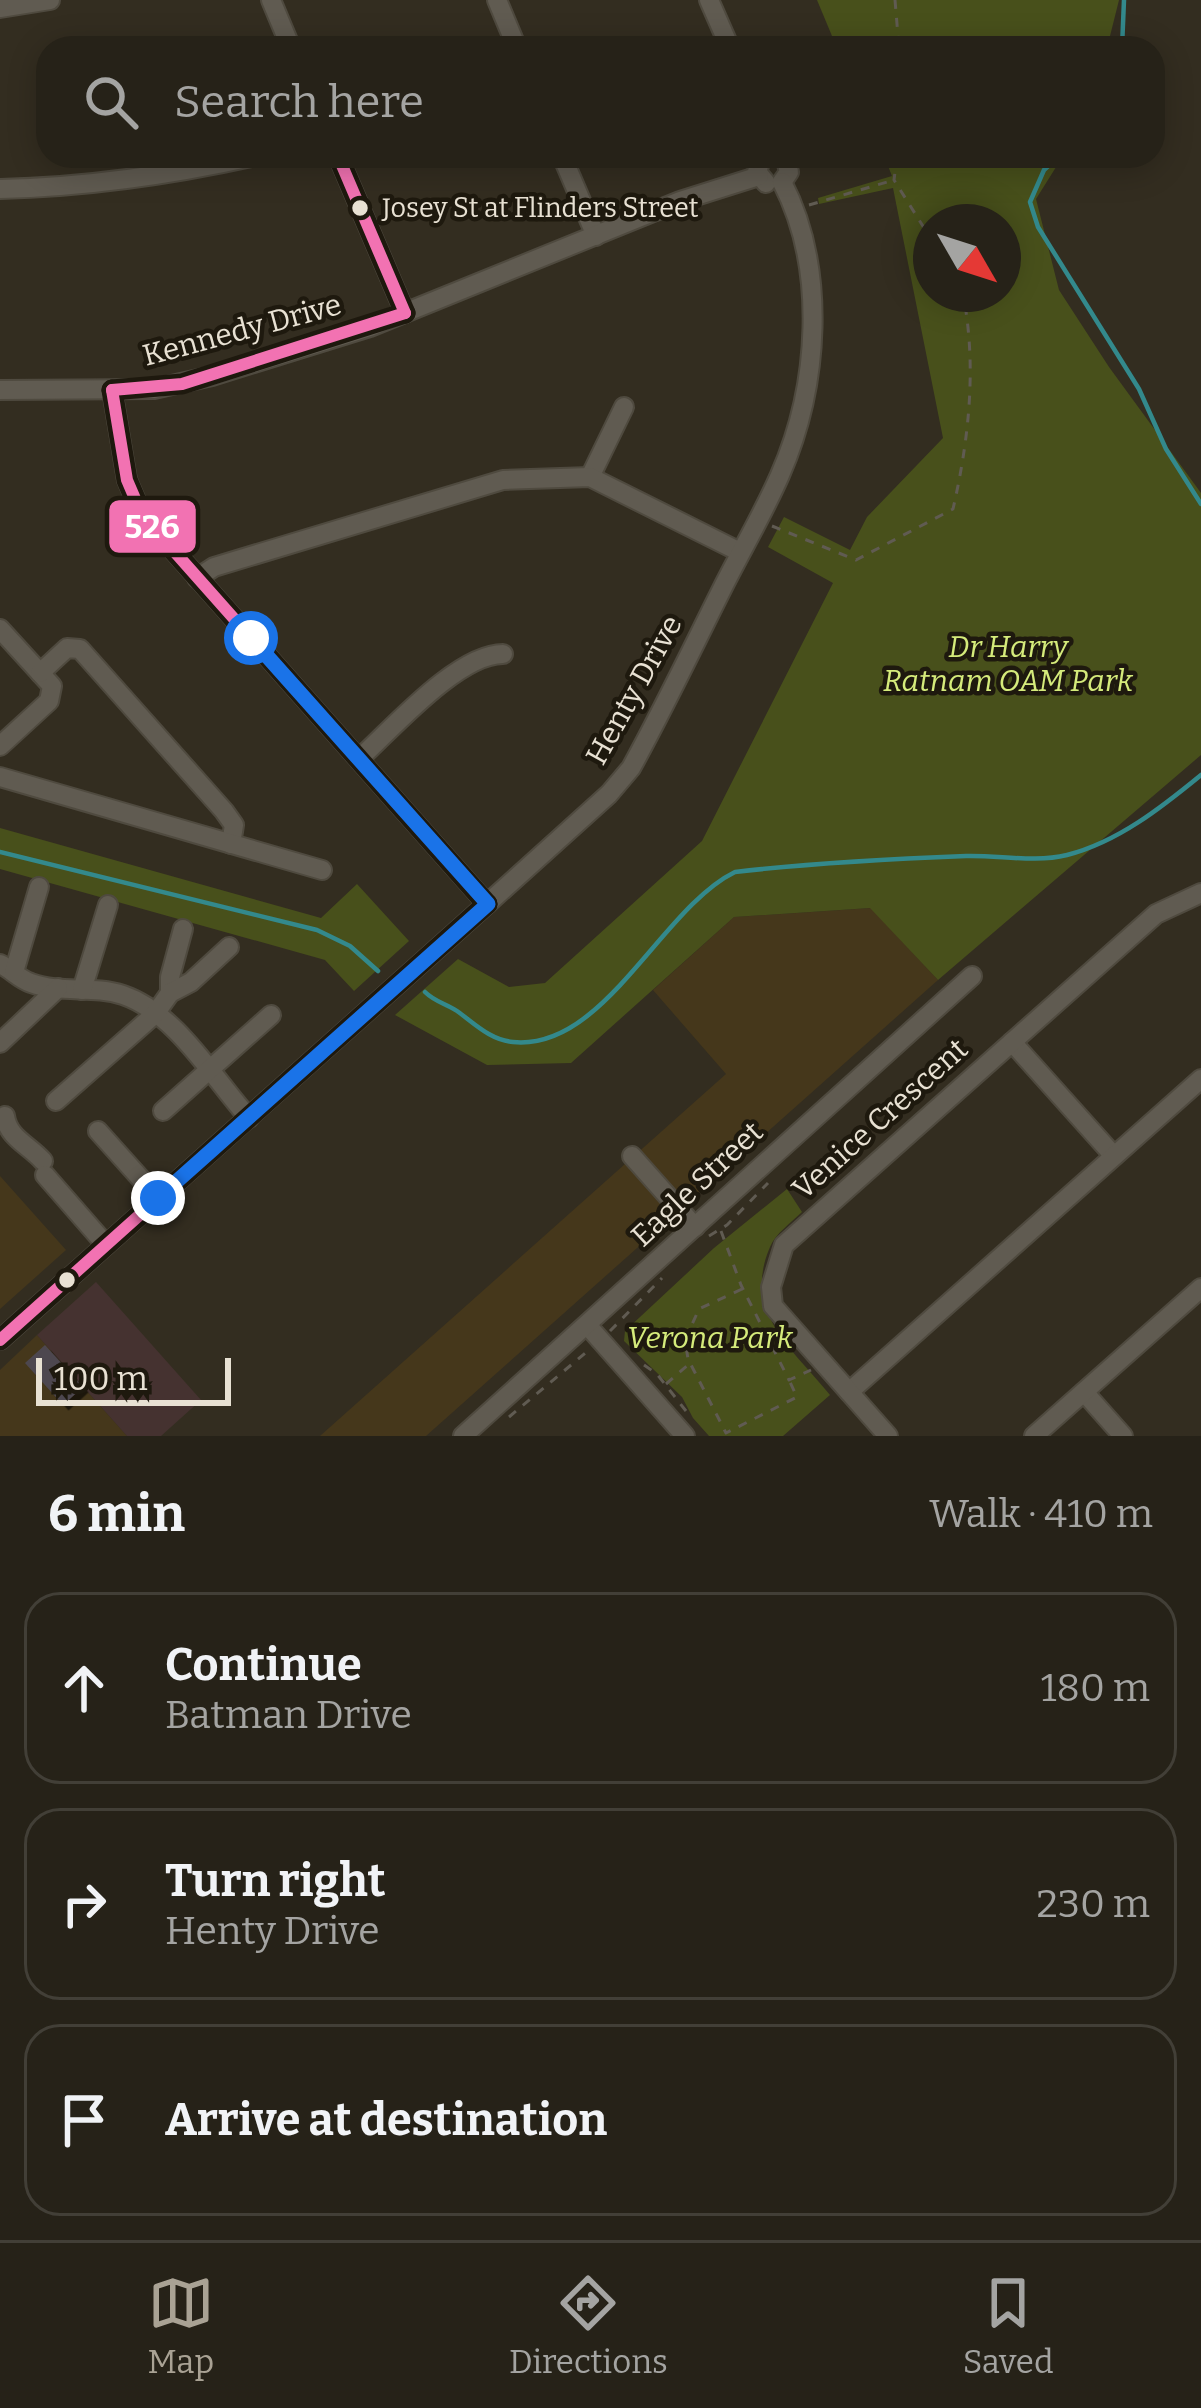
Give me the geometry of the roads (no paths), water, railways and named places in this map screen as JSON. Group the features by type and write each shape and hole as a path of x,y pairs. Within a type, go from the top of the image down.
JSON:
{"street":[{"path":"0,8 50,0"},
{"path":"271,0 286,36"},
{"path":"497,0 512,36"},
{"path":"709,0 725,36"},
{"path":"0,189 48,188 202,168"},
{"path":"343,168 405,313"},
{"path":"567,168 596,236"},
{"name":"Kennedy Drive","path":"0,391 154,388 197,380 405,313 755,168"},
{"path":"761,168 769,184 782,182 790,168"},
{"name":"Henty Drive","path":"0,1340 488,904 609,794 631,768 791,447 809,357 808,257 796,208 782,182"},
{"path":"112,390 127,480 136,505 488,904"},
{"path":"590,477 624,407"},
{"path":"197,578 214,567 503,480 590,477 740,552"},
{"path":"0,746 49,701 52,686 5,635"},
{"path":"40,673 67,648 80,649 224,811 234,825 231,844"},
{"path":"360,758 464,665 488,654 502,654"},
{"path":"0,777 322,870"},
{"path":"39,887 7,968 34,984 128,997 155,1014 249,1118"},
{"name":"Venice Crescent","path":"889,1436 773,1306 771,1287 779,1254 790,1238 1156,914 1201,893"},
{"path":"82,990 108,905"},
{"path":"170,993 183,928"},
{"path":"56,1101 155,1014 170,993 191,982 229,947"},
{"name":"Eagle Street","path":"463,1436 603,1335 701,1232 972,976"},
{"path":"0,1043 58,988"},
{"path":"163,1112 271,1016"},
{"path":"1012,1042 1114,1156"},
{"path":"849,1392 1201,1079"},
{"path":"2,1114 24,1130 44,1168 106,1245"},
{"path":"98,1131 158,1198"},
{"path":"632,1156 701,1232"},
{"path":"1034,1436 1201,1288"},
{"path":"603,1335 687,1427"},
{"path":"1084,1392 1123,1436"}],"waterway":[{"path":"1122,36 1124,0"},
{"path":"1046,168 1030,202 1038,227 1139,389 1166,449 1201,504"},
{"path":"425,992 497,1038 513,1042 546,1039 604,1002 682,915 735,872 908,858 1067,855 1122,832 1201,775"},
{"path":"0,852 317,930 350,946 378,971"}],"place":[{"name":"Josey St at Flinders Street","path":"360,208"}],"park label":[{"name":"Dr Harry Ratnam OAM Park","path":"1008,664"},
{"name":"Verona Park","path":"710,1338"}]}
